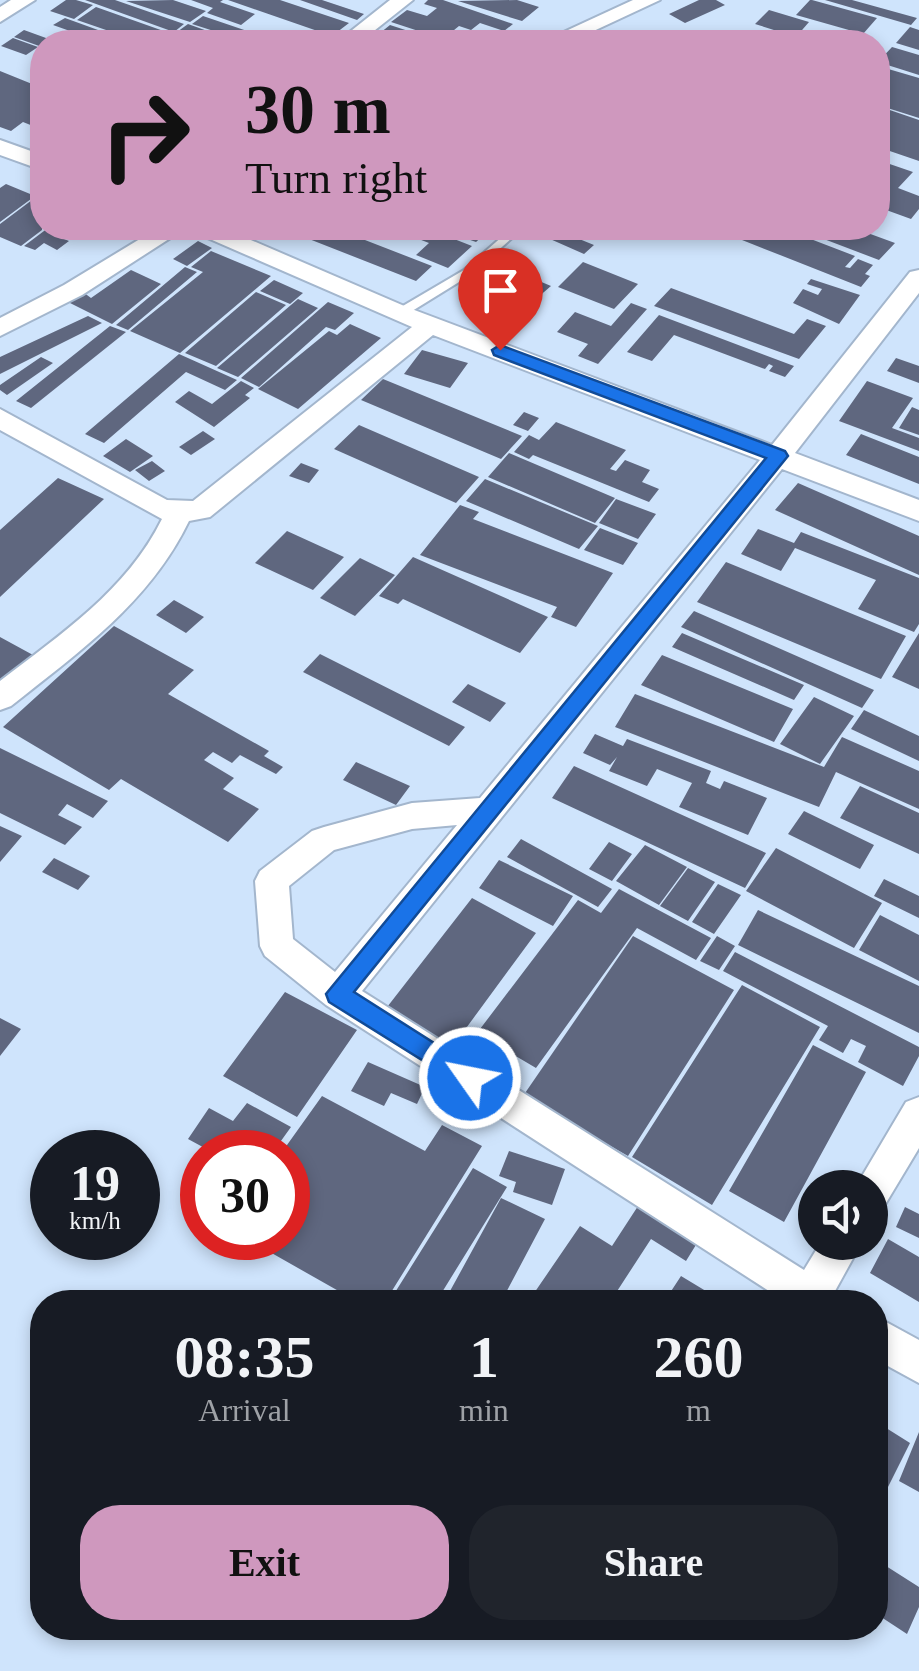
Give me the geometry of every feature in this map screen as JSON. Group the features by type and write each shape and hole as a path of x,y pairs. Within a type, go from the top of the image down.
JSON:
{"street":[{"path":"0,16 25,0"},
{"path":"363,30 403,0"},
{"path":"581,30 650,0"},
{"path":"0,147 30,158"},
{"path":"0,173 30,162"},
{"path":"0,328 73,290 154,240"},
{"path":"232,240 400,312 919,511"},
{"path":"338,994 778,456 919,277"},
{"path":"0,418 160,509 200,510 431,324"},
{"path":"0,698 142,579 166,547 180,512"},
{"path":"489,810 412,816 324,840 272,881 277,946 338,994 799,1290"},
{"path":"886,1170 919,1114"},
{"path":"820,1290 834,1260"},
{"path":"888,1344 919,1363"}],"lane":[{"path":"400,312 468,272 504,240"}],"building":[{"path":"66,0 93,5 74,19 50,11"},
{"path":"85,0 115,0 184,24 168,30"},
{"path":"173,0 206,11 190,22 126,1"},
{"path":"191,0 223,0 220,2 255,14 241,25 207,13 213,8"},
{"path":"228,0 280,0 349,23 340,30 315,30"},
{"path":"300,0 322,0 364,14 357,20"},
{"path":"428,0 443,0 513,24 505,30 480,23 471,30 459,26 454,30 415,30 391,22 407,10 427,16 437,8 424,4"},
{"path":"517,0 539,7 522,21 458,1"},
{"path":"699,0 716,0 725,5 685,23 669,14"},
{"path":"810,0 877,18 866,30 849,30 796,15"},
{"path":"825,0 852,0 917,18 911,25"},
{"path":"96,7 161,30 106,30 77,20"},
{"path":"769,10 809,22 802,30 774,30 755,24"},
{"path":"203,16 244,30 211,30 192,24"},
{"path":"65,18 98,30 67,30 53,25"},
{"path":"188,24 205,30 180,30"},
{"path":"910,27 919,30 919,50 896,43"},
{"path":"24,30 30,32 30,43 14,37"},
{"path":"13,38 30,44 30,52 26,55 1,46"},
{"path":"890,49 919,55 919,75 890,66"},
{"path":"890,70 919,78 919,118 890,109"},
{"path":"0,71 30,83 30,125 23,122 11,131 0,127"},
{"path":"890,110 919,120 919,161 890,151"},
{"path":"890,164 913,172 898,188 919,196 919,209 911,219 890,211"},
{"path":"6,184 30,194 30,200 0,222 0,188"},
{"path":"30,202 30,239 21,246 0,237 0,224"},
{"path":"32,240 69,241 57,250 44,243 35,250 24,246"},
{"path":"312,240 365,240 432,266 416,281"},
{"path":"421,240 457,240 472,246 448,268 416,255 429,243"},
{"path":"552,240 582,240 594,245 584,254"},
{"path":"742,240 813,240 855,256 845,267 850,268 858,259 873,265 861,287"},
{"path":"826,240 895,243 879,260"},
{"path":"198,241 212,248 187,266 173,259"},
{"path":"211,251 271,276 180,353 130,331 203,272 191,267"},
{"path":"583,262 638,284 614,309 558,287"},
{"path":"501,265 551,286 537,298 487,277"},
{"path":"185,267 197,272 128,330 116,325"},
{"path":"131,270 161,284 112,324 66,301 83,292 91,298"},
{"path":"811,279 860,295 839,324 793,303 803,289 818,295 822,289 807,284"},
{"path":"274,280 303,293 290,304 260,291"},
{"path":"671,288 794,334 807,319 826,326 799,359 654,306"},
{"path":"256,292 286,305 216,366 185,353"},
{"path":"298,299 318,308 238,377 217,368"},
{"path":"328,302 354,313 335,330 326,327 259,387 241,378"},
{"path":"631,303 647,309 598,364 578,356 588,344 557,332 575,312 611,326"},
{"path":"659,315 794,366 785,377 769,371 773,366 769,364 765,369 674,335 652,361 627,352"},
{"path":"88,316 102,323 0,374 0,357"},
{"path":"350,324 381,338 298,409 258,389 329,331 337,335"},
{"path":"110,326 126,332 31,408 16,401"},
{"path":"422,350 468,363 450,388 404,374"},
{"path":"179,354 237,380 225,390 186,372 104,443 85,434"},
{"path":"41,357 53,363 7,395 0,390 0,385"},
{"path":"896,358 919,366 919,383 887,371"},
{"path":"383,379 522,436 501,459 361,400"},
{"path":"241,381 254,388 245,395 250,398 214,427 175,402 189,391 212,404"},
{"path":"867,381 913,398 892,428 919,438 919,451 839,421"},
{"path":"912,407 919,410 919,435 899,428"},
{"path":"524,412 539,418 528,431 513,425"},
{"path":"556,422 626,450 610,469 616,471 625,460 650,470 642,482 659,489 649,502 533,455 529,459 514,452 529,435 539,440"},
{"path":"359,425 479,477 456,503 334,449"},
{"path":"203,431 215,439 191,455 179,447"},
{"path":"861,434 919,457 919,484 846,455"},
{"path":"126,439 153,456 130,472 103,456"},
{"path":"509,453 615,498 595,523 488,477"},
{"path":"152,461 165,471 149,481 135,470"},
{"path":"301,463 319,470 309,483 289,476"},
{"path":"58,478 104,499 0,597 0,530"},
{"path":"485,479 598,526 579,549 466,501"},
{"path":"798,483 919,536 919,575 775,510"},
{"path":"616,499 656,514 638,539 599,523"},
{"path":"460,505 479,512 473,519 613,573 576,627 551,617 557,607 420,555"},
{"path":"600,528 638,543 623,565 584,550"},
{"path":"758,529 794,543 801,532 919,578 919,624 914,632 858,609 876,580 795,548 781,571 741,554"},
{"path":"287,531 344,557 313,590 255,563"},
{"path":"413,557 548,617 520,653 403,599 398,604 379,596"},
{"path":"360,558 395,575 355,616 320,598"},
{"path":"726,562 906,636 881,679 697,602"},
{"path":"174,600 204,617 186,633 156,615"},
{"path":"694,611 874,690 862,708 681,627"},
{"path":"114,626 194,670 168,694 269,751 264,756 283,767 276,774 240,755 232,763 213,752 204,760 234,778 223,789 259,809 228,842 121,779 109,790 3,727"},
{"path":"682,633 804,685 794,700 672,647"},
{"path":"919,633 919,689 892,677"},
{"path":"0,637 33,655 0,685"},
{"path":"320,654 465,727 449,746 303,672"},
{"path":"662,655 793,709 774,742 641,685"},
{"path":"468,684 506,703 490,722 452,702"},
{"path":"635,694 824,767 842,737 919,771 919,809 836,772 819,807 615,727"},
{"path":"814,697 854,716 820,764 780,744"},
{"path":"864,710 919,736 919,761 851,729"},
{"path":"595,734 623,746 627,739 711,771 706,783 720,789 724,781 767,798 748,835 679,807 692,783 657,769 647,786 609,771 617,757 610,765 583,753"},
{"path":"0,748 108,801 93,818 67,804 58,815 82,827 65,845 0,813"},
{"path":"356,762 410,786 396,805 343,780"},
{"path":"574,766 766,853 745,888 552,798"},
{"path":"860,786 919,813 919,854 840,818"},
{"path":"804,811 874,845 860,869 788,834"},
{"path":"0,826 22,836 0,862"},
{"path":"521,839 612,889 598,907 507,857"},
{"path":"609,842 632,854 612,881 589,869"},
{"path":"645,845 687,867 659,905 616,881"},
{"path":"776,848 882,903 854,948 746,891"},
{"path":"54,858 90,876 78,890 42,872"},
{"path":"499,860 573,896 553,926 479,888"},
{"path":"688,868 715,882 688,921 660,906"},
{"path":"884,879 919,896 919,918 874,896"},
{"path":"718,884 741,895 714,934 692,922"},
{"path":"619,889 711,938 696,960 637,928 536,1068 477,1033 578,900 601,913"},
{"path":"472,898 536,933 450,1050 384,1011"},
{"path":"758,910 919,986 919,1033 738,945"},
{"path":"880,915 919,935 919,981 859,950"},
{"path":"633,936 734,990 628,1156 523,1096"},
{"path":"717,936 735,946 719,970 700,961"},
{"path":"735,952 919,1047 919,1056 903,1086 858,1062 866,1046 851,1039 843,1053 819,1040 828,1026 723,971"},
{"path":"742,985 820,1027 712,1205 632,1157"},
{"path":"285,992 357,1030 297,1117 223,1076"},
{"path":"0,1018 21,1029 0,1056"},
{"path":"813,1045 866,1072 812,1170 798,1170 798,1196 784,1222 729,1191"},
{"path":"368,1062 425,1087 417,1104 391,1093 384,1106 351,1091"},
{"path":"322,1096 425,1151 442,1125 482,1146 392,1290 337,1290 284,1260 310,1260 310,1130 298,1130"},
{"path":"247,1103 291,1127 194,1130 209,1108 233,1121"},
{"path":"509,1151 565,1169 552,1205 513,1192 516,1182 499,1176"},
{"path":"473,1168 507,1187 443,1290 397,1290"},
{"path":"501,1198 545,1219 507,1290 451,1290"},
{"path":"640,1203 699,1240 686,1261 651,1239 618,1290 536,1290 580,1226 612,1246"},
{"path":"905,1207 919,1214 919,1238 896,1227"},
{"path":"888,1239 919,1257 919,1302 870,1273 877,1260 888,1260"},
{"path":"681,1276 704,1290 672,1290"},
{"path":"888,1429 910,1443 888,1487"},
{"path":"919,1432 919,1492 899,1481"},
{"path":"888,1567 919,1587 919,1607 907,1634 888,1622"}],"route":[{"path":"470,1078 338,994 778,456 500,350"}]}
